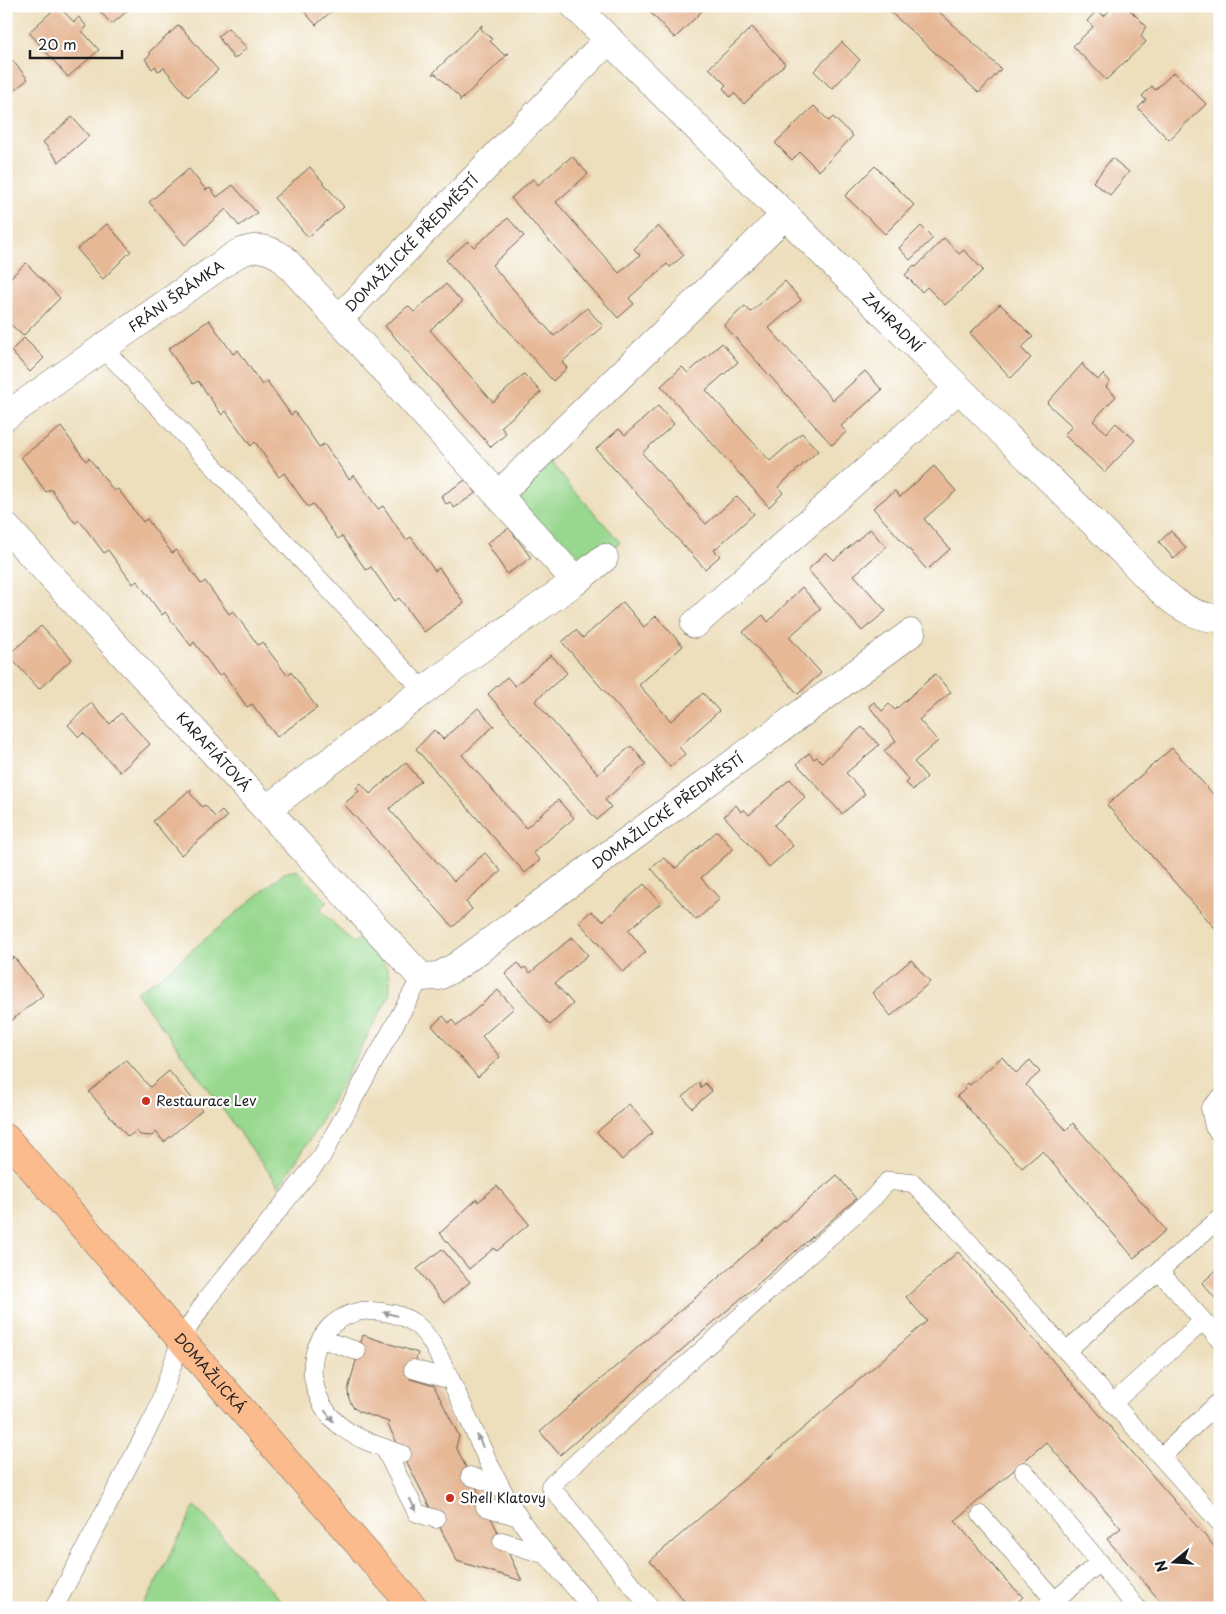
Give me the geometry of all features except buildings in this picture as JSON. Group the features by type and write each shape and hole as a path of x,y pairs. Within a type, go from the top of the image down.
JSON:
{"main road":[{"name":"DOMAŽLICKÁ","path":"6,1138 414,1608"}],"street":[{"name":"ZAHRADNÍ","path":"576,6 958,389 1175,601 1194,614 1220,618"},
{"name":"DOMAŽLICKÉ PŘEDMĚSTÍ","path":"576,581 339,319 609,39"},
{"path":"498,495 784,216"},
{"name":"FRÁNI ŠRÁMKA","path":"6,416 235,255 248,248 262,247 271,250 283,258 339,319"},
{"path":"695,624 958,389"},
{"name":"KARAFIÁTOVÁ","path":"6,527 421,977"},
{"path":"267,810 424,691 576,581 604,558"},
{"name":"DOMAŽLICKÉ PŘEDMĚSTÍ","path":"421,977 439,976 457,966 911,633"}],"lane":[{"path":"103,348 424,691"},
{"path":"54,1608 156,1413 180,1338 206,1300 322,1156 421,977"},
{"path":"1220,1098 1210,1108 1214,1127 1220,1134"},
{"path":"652,1608 550,1486 874,1197 888,1181 913,1183 950,1221 1220,1523"},
{"path":"1066,1351 1220,1218"},
{"path":"1159,1271 1220,1340"},
{"path":"402,1454 360,1438 334,1423 317,1397 311,1371 317,1345 328,1329 344,1317 365,1310 390,1312 415,1324 435,1347 500,1486 518,1517 592,1608"},
{"path":"1113,1403 1203,1321"},
{"path":"321,1339 357,1351"},
{"path":"413,1369 451,1380"},
{"path":"1160,1457 1220,1401"},
{"path":"384,1448 417,1513 436,1519"},
{"path":"1024,1471 1137,1608"},
{"path":"470,1476 500,1486"},
{"path":"399,1479 418,1485"},
{"path":"485,1507 518,1517"},
{"path":"981,1515 1051,1604 1100,1562"},
{"path":"502,1541 549,1556"}],"green space":[{"path":"547,459 620,542 594,561 580,566 523,507 523,493 528,481"},
{"path":"297,870 327,902 320,909 353,943 360,937 379,956 387,969 390,985 389,996 337,1092 295,1163 279,1186 136,992 160,977 284,873"},
{"path":"195,1506 287,1608 143,1608"}],"place":[{"name":"Restaurace Lev","path":"146,1101"},
{"name":"Shell Klatovy","path":"450,1498"}]}
